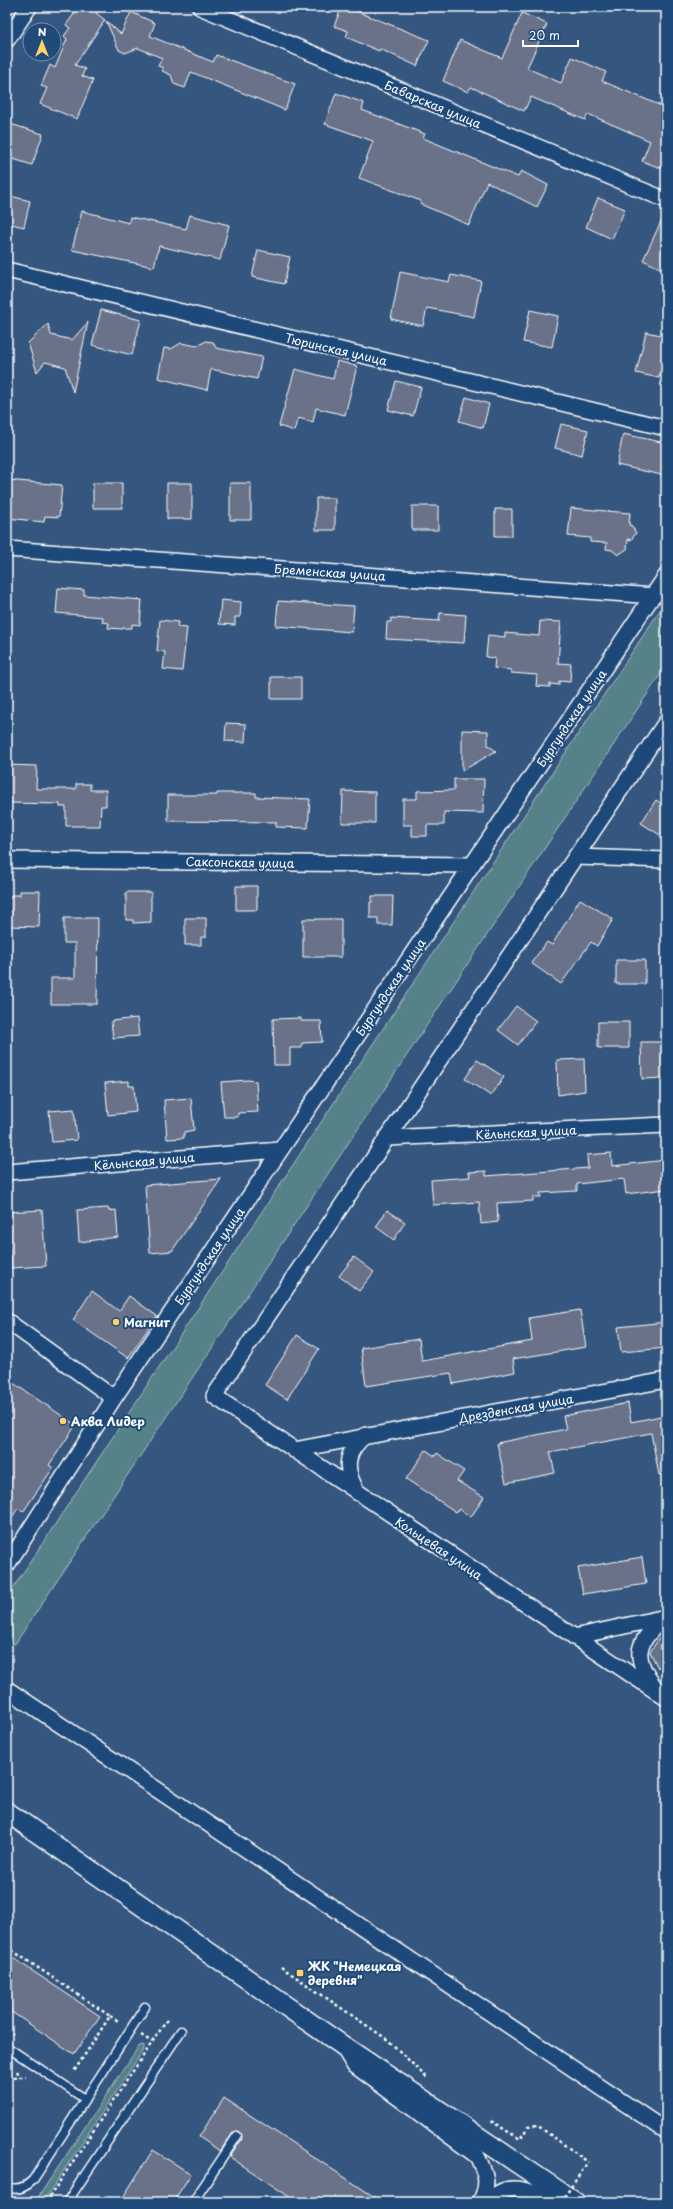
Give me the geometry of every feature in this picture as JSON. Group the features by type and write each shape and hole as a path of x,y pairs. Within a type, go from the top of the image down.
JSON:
{"street":[{"path":"7,40 29,7"},
{"name":"Баварская улица","path":"200,7 666,200"},
{"name":"Тюринская улица","path":"7,270 666,428"},
{"name":"Бременская улица","path":"7,548 654,596"},
{"name":"Бургундская улица","path":"7,1565 114,1398 666,576"},
{"path":"386,1138 666,722"},
{"path":"576,857 666,860"},
{"name":"Саксонская улица","path":"7,860 472,865"},
{"name":"Кёльнская улица","path":"386,1138 666,1125"},
{"name":"Кольцевая улица","path":"386,1138 214,1396 358,1494 663,1696"},
{"name":"Кёльнская улица","path":"7,1172 280,1150"},
{"path":"7,1322 114,1398"},
{"name":"Дрезденская улица","path":"294,1450 366,1435 666,1380"},
{"path":"358,1494 350,1480 348,1467 350,1455 356,1443 366,1435"},
{"path":"574,1637 665,1617"},
{"path":"663,1696 643,1672 639,1650 643,1640 665,1617"},
{"path":"7,1689 666,2131"},
{"path":"7,1812 342,2044 575,2202"},
{"path":"342,2044 354,2065 477,2156 486,2174 485,2192 480,2202"},
{"path":"489,2202 493,2196 506,2189 523,2189 548,2202"}],"lane":[{"path":"7,2187 18,2188 27,2185 33,2180 146,2008"},
{"path":"67,2202 181,2031"},
{"path":"7,2047 86,2099"},
{"path":"193,2202 238,2136"}],"path":[{"path":"7,1947 110,2016 74,2074 67,2070"},
{"path":"281,1967 388,2040 429,2080"},
{"path":"46,2202 167,2020"},
{"path":"7,2030 14,2034"},
{"path":"7,2076 20,2077"},
{"path":"487,2118 520,2139 528,2127 538,2126 588,2162 561,2202"}],"green space":[{"path":"666,601 666,666 15,1644 7,1640 7,1597"},
{"path":"144,2045 144,2049 43,2202 35,2202 139,2046"}],"building":[{"path":"79,7 100,7 96,13 105,20 75,65 85,69 82,76 93,80 77,119 40,104 47,88 41,86 50,65 55,68 57,62 62,62 62,51 67,39 64,36 70,28 66,25"},
{"path":"342,7 358,7 356,11 429,40 417,66 380,49 379,51 346,37 348,31 334,26"},
{"path":"131,12 155,23 150,36 213,62 216,55 295,84 285,110 191,72 185,88 174,84 171,75 162,71 163,68 158,66 162,58 138,48 125,53 119,50 106,21 121,34"},
{"path":"522,13 547,24 527,68 561,83 572,57 606,72 602,81 664,107 666,104 666,170 642,161 650,141 588,114 585,120 531,97 524,111 471,87 468,92 443,81 460,40 502,58"},
{"path":"336,93 364,103 362,110 425,134 423,138 518,177 521,171 548,185 537,207 487,182 469,225 420,204 421,201 359,178 373,141 325,124"},
{"path":"7,123 43,134 32,165 7,157"},
{"path":"7,195 30,201 24,227 7,223"},
{"path":"598,198 625,209 612,239 586,227"},
{"path":"82,211 129,223 130,217 186,229 190,215 229,225 220,260 159,246 154,267 72,250"},
{"path":"666,211 666,271 643,260"},
{"path":"258,250 290,257 284,284 252,277"},
{"path":"400,272 449,282 451,275 481,281 474,317 427,308 423,326 391,319"},
{"path":"101,310 141,320 132,355 92,345"},
{"path":"530,310 558,316 552,347 523,342"},
{"path":"88,322 73,392 65,367 45,362 37,372 28,343 48,324 51,335 72,340"},
{"path":"646,332 666,336 666,349 659,378 636,373"},
{"path":"206,341 213,342 216,348 262,357 257,379 211,369 207,390 158,378 164,348 171,349 181,343 197,346"},
{"path":"337,361 357,366 345,415 316,408 313,422 298,418 294,431 279,426 295,369 333,379"},
{"path":"396,381 421,387 413,416 388,410"},
{"path":"466,397 489,404 483,428 459,421"},
{"path":"561,424 588,430 582,455 555,448"},
{"path":"623,434 666,443 666,476 617,465"},
{"path":"7,480 62,485 59,517 45,516 44,522 7,518"},
{"path":"93,483 122,483 122,508 93,508"},
{"path":"167,483 192,483 192,519 167,519"},
{"path":"230,483 251,483 251,520 230,520"},
{"path":"316,498 335,498 335,530 316,530"},
{"path":"412,506 438,506 438,530 412,530"},
{"path":"571,508 630,513 629,525 632,526 636,533 631,540 628,539 627,549 618,555 612,550 606,549 607,543 590,542 590,538 568,536"},
{"path":"495,509 512,509 512,536 495,536"},
{"path":"58,588 84,590 84,595 142,600 140,625 132,624 132,628 123,629 108,628 109,623 102,622 103,617 56,613"},
{"path":"221,600 241,602 240,617 235,617 235,625 219,624"},
{"path":"278,601 354,606 352,632 276,626"},
{"path":"440,613 466,615 464,643 386,639 387,622 391,622 391,618 439,621"},
{"path":"160,620 178,622 177,627 187,628 182,671 163,669 165,652 157,651"},
{"path":"540,621 561,622 558,663 571,664 570,682 559,681 559,685 550,684 550,687 536,686 537,675 511,673 511,670 494,668 495,658 486,657 488,635 505,637 505,633 539,636"},
{"path":"271,677 301,677 301,699 271,699"},
{"path":"226,723 246,724 245,742 225,741"},
{"path":"462,730 488,731 488,745 496,751 462,771"},
{"path":"7,765 37,766 36,789 76,789 76,784 90,784 90,790 106,790 106,806 101,806 100,826 66,826 66,807 60,807 60,804 7,803"},
{"path":"454,779 484,779 483,813 444,812 444,825 427,825 427,836 412,836 412,825 403,825 403,799 417,799 417,791 454,790"},
{"path":"343,791 375,792 375,823 342,823"},
{"path":"217,793 256,793 256,797 310,799 308,828 276,827 276,822 168,821 168,795 217,795"},
{"path":"656,800 666,807 666,826 660,835 641,823"},
{"path":"236,886 257,886 257,910 236,910"},
{"path":"20,891 40,891 39,927 10,926 10,921 7,921 7,898 11,898 11,895 20,895"},
{"path":"126,892 151,892 151,922 133,923 133,920 126,920"},
{"path":"372,896 393,896 392,925 378,925 378,918 370,918 370,902 372,902"},
{"path":"580,899 613,919 597,946 591,942 561,984 531,963 547,942 552,945"},
{"path":"64,918 98,918 97,1004 51,1004 51,978 75,978 75,943 64,943"},
{"path":"185,918 206,918 206,937 201,937 201,945 185,945"},
{"path":"303,919 341,919 341,957 303,957"},
{"path":"616,960 645,960 645,984 616,984"},
{"path":"516,1006 536,1021 518,1045 498,1030"},
{"path":"137,1018 139,1036 113,1038 111,1021"},
{"path":"301,1018 301,1021 321,1021 322,1042 302,1043 302,1048 290,1048 290,1065 274,1065 273,1019"},
{"path":"598,1022 629,1022 629,1048 598,1048"},
{"path":"641,1042 666,1042 666,1078 642,1079"},
{"path":"584,1059 585,1091 558,1095 557,1060"},
{"path":"477,1060 504,1077 491,1096 465,1079"},
{"path":"248,1080 256,1081 258,1112 238,1113 238,1117 224,1117 221,1082"},
{"path":"129,1081 129,1086 134,1086 136,1112 108,1115 105,1083"},
{"path":"191,1098 194,1130 184,1132 184,1138 167,1139 164,1100"},
{"path":"74,1109 77,1140 52,1142 49,1111"},
{"path":"611,1153 612,1166 666,1160 666,1189 626,1194 624,1179 577,1184 577,1191 540,1193 541,1197 533,1197 533,1201 497,1203 498,1222 481,1224 479,1202 433,1205 431,1180 470,1177 469,1172 486,1171 486,1176 588,1168 587,1155"},
{"path":"221,1179 172,1251 150,1253 145,1185"},
{"path":"108,1208 109,1211 116,1210 118,1237 79,1242 77,1210"},
{"path":"42,1210 46,1266 11,1268 7,1212"},
{"path":"387,1210 405,1222 394,1240 376,1227"},
{"path":"354,1257 374,1272 359,1291 339,1276"},
{"path":"92,1291 119,1311 129,1296 157,1316 128,1358 73,1320"},
{"path":"580,1310 586,1347 513,1359 515,1372 453,1384 451,1373 366,1386 361,1348 419,1339 422,1361 532,1341 529,1318"},
{"path":"666,1322 666,1348 621,1352 618,1327"},
{"path":"297,1335 319,1349 287,1399 265,1385"},
{"path":"7,1379 76,1425 49,1465 53,1468 23,1512 18,1508 7,1525"},
{"path":"628,1403 631,1422 666,1415 666,1474 659,1475 651,1433 550,1452 555,1473 506,1483 497,1443 566,1429 563,1416"},
{"path":"426,1450 435,1456 437,1453 464,1471 457,1481 484,1497 471,1517 459,1509 456,1512 406,1479"},
{"path":"642,1557 646,1584 583,1594 578,1568"},
{"path":"666,1628 666,1656 658,1668 650,1652"},
{"path":"7,1954 100,2016 74,2054 7,2009"},
{"path":"224,2098 382,2202 297,2202 230,2157 242,2139 240,2132 237,2131 233,2133 220,2151 199,2137"},
{"path":"153,2150 191,2174 173,2202 120,2202"}],"place":[{"name":"Магнит","path":"116,1322"},
{"name":"Аква Лидер","path":"63,1421"},
{"name":"ЖК \"Немецкая деревня\"","path":"300,1973"}]}
